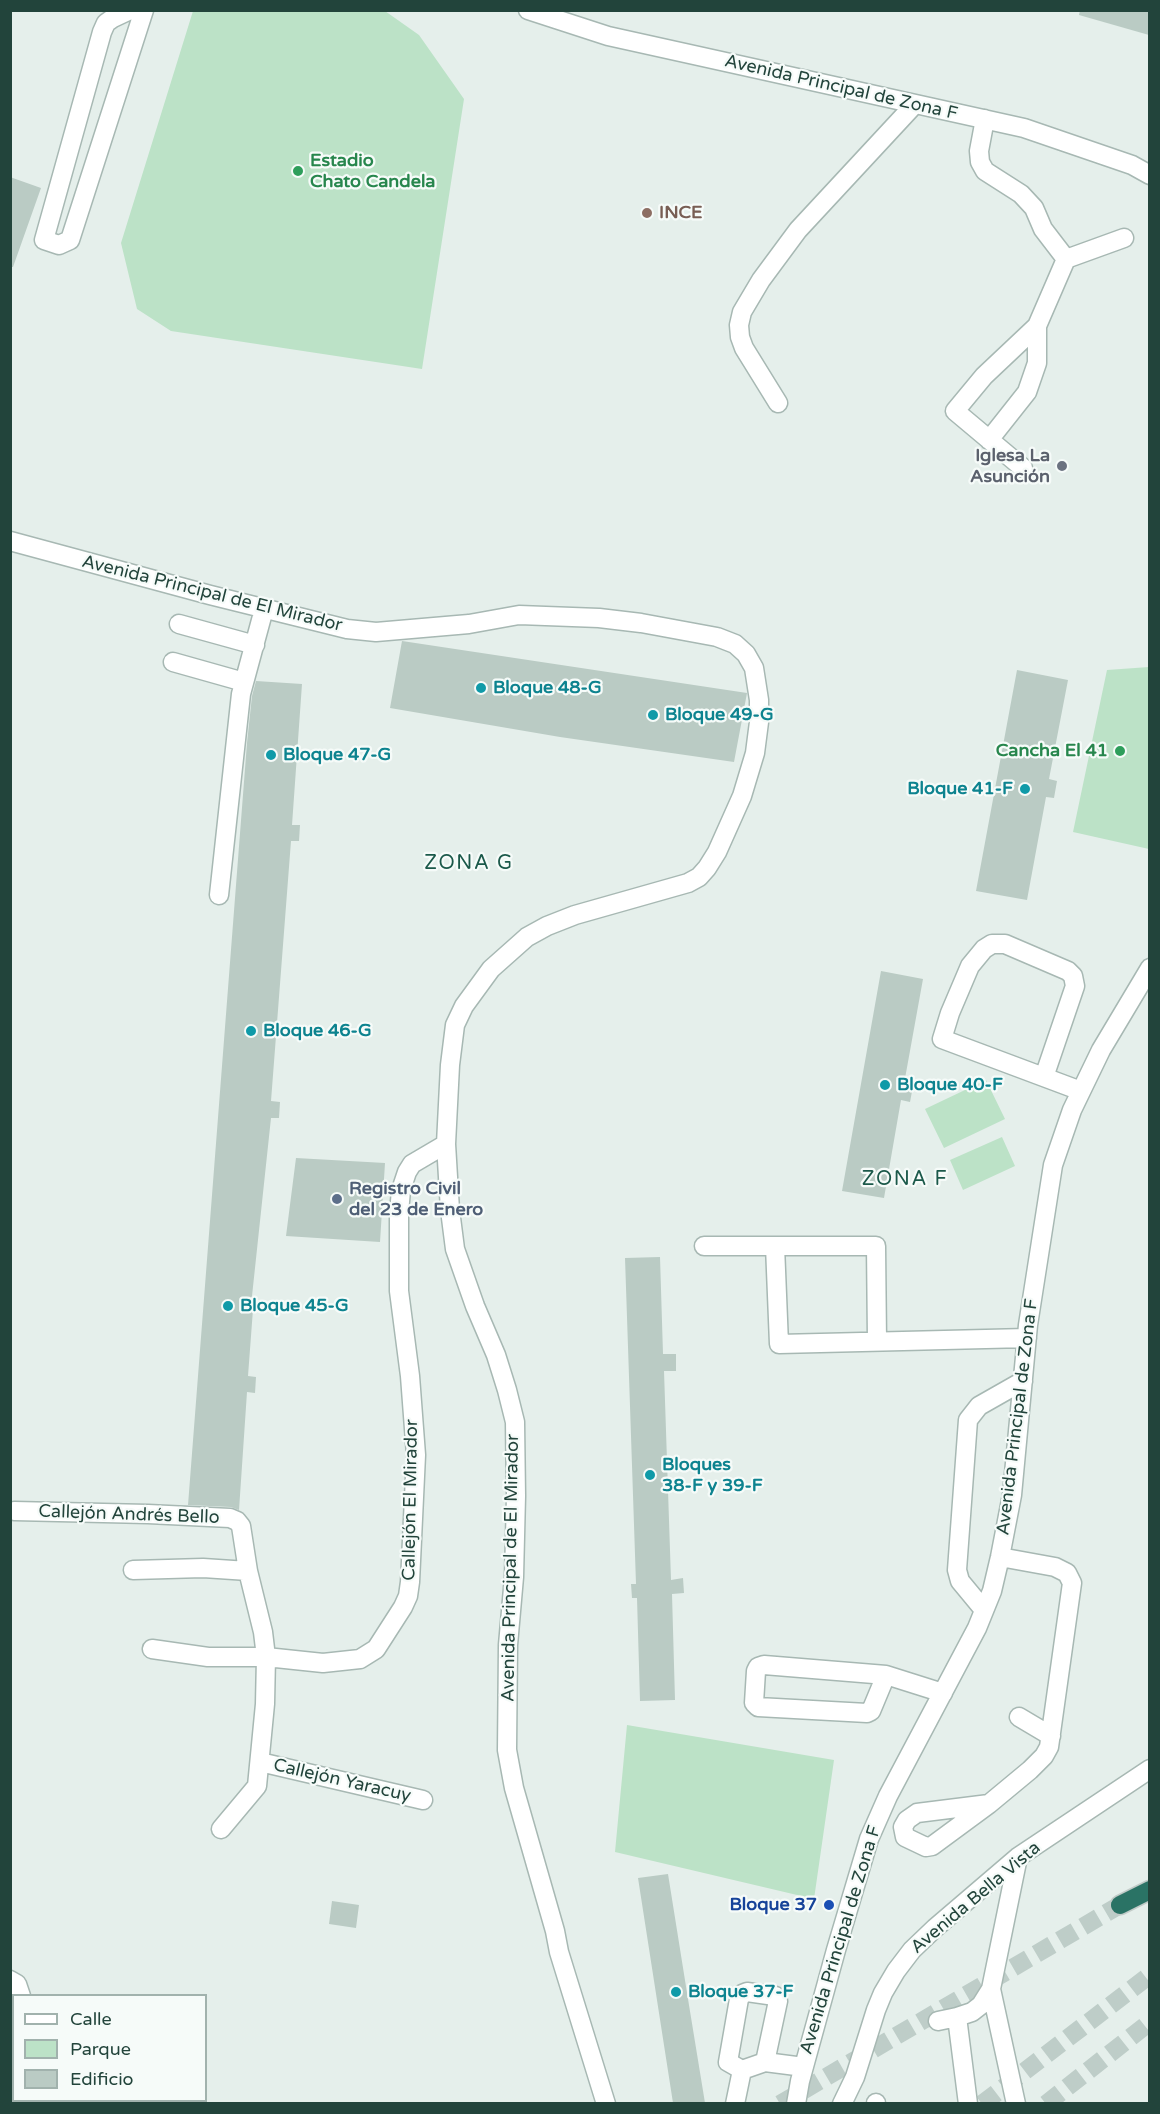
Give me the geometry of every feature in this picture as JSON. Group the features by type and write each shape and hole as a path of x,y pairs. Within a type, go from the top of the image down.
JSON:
{"highway":[{"path":"1120,1905 1149,1890"}],"street":[{"path":"130,10 106,23 102,32 44,240 59,245 70,240 144,10"},
{"name":"Avenida Principal de Zona F","path":"528,10 608,36 1024,128 1132,165 1149,175"},
{"path":"778,403 744,348 739,325 742,312 761,280 798,230 914,105"},
{"path":"985,119 979,151 980,162 985,171 1021,194 1034,208 1043,228 1066,259"},
{"path":"1023,468 955,411 984,376 1037,326 1066,259 1124,238"},
{"path":"989,440 1006,422 1027,392 1037,363 1037,326"},
{"name":"Avenida Principal de El Mirador","path":"10,541 321,624 376,632 470,624 519,615 599,618 717,637 735,644 747,654 754,668 759,700 755,753 742,796 717,852 707,868 699,877 688,883 600,907 547,926 527,937 491,969 464,1006 455,1025 450,1065 446,1144 455,1249 475,1306 496,1355 515,1422 516,1496 514,1577 508,1645 507,1750 514,1788 559,1952 606,2103"},
{"path":"219,895 241,694 264,609"},
{"path":"180,624 255,645"},
{"path":"173,662 244,682"},
{"path":"1044,1077 1075,986 1073,976 1068,971 1005,944 992,944 984,949 970,966 950,1013 942,1039 1081,1091"},
{"name":"Avenida Principal de Zona F","path":"796,2103 836,1950 869,1839 888,1796 977,1628 992,1591 1012,1495 1027,1338 1053,1165 1071,1110 1101,1050 1149,968"},
{"name":"Callejón El Mirador","path":"152,1649 208,1657 266,1658 323,1663 360,1659 376,1649 408,1596 416,1455 410,1376 399,1291 401,1190 412,1164 446,1144"},
{"path":"704,1246 876,1246 877,1341"},
{"path":"776,1246 779,1344 1027,1338"},
{"path":"984,1610 960,1581 957,1570 969,1420 979,1406 1023,1381"},
{"name":"Callejón Andrés Bello","path":"14,1511 230,1518 241,1526 248,1571"},
{"path":"989,1804 1044,1756 1049,1747 1072,1583 1067,1573 1055,1567 1000,1557"},
{"path":"133,1570 203,1568 248,1571 263,1632 266,1658 260,1762 256,1786 221,1829"},
{"path":"886,1675 871,1711 867,1713 758,1707 754,1703 756,1671 758,1667 764,1665 886,1675 943,1693"},
{"path":"1019,1717 1051,1736"},
{"name":"Callejón Yaracuy","path":"260,1762 423,1800"},
{"name":"Avenida Bella Vista","path":"842,2103 855,2077 876,2010 896,1971 912,1950 1018,1857 1149,1769"},
{"path":"938,2021 972,2012 981,2005 991,1989 1018,1857"},
{"path":"10,1980 17,1984 21,1994"},
{"path":"991,1989 1016,2103"},
{"path":"765,2062 778,2001 775,1996 747,1992 742,1994 740,1999 728,2056 730,2064 742,2070 765,2062 804,2067"},
{"path":"957,2017 968,2103"},
{"path":"735,2103 742,2070"}],"green space":[{"name":"Estadio Chato Candela","path":"193,11 385,11 419,35 464,99 422,369 171,331 137,309 121,243"},
{"name":"Cancha El 41","path":"1150,667 1149,849 1073,832 1107,670"},
{"path":"986,1080 1005,1119 944,1148 925,1109"},
{"path":"1002,1137 1015,1166 963,1190 950,1160"},
{"path":"627,1725 834,1760 814,1899 615,1852"}],"building":[{"path":"1080,10 1149,10 1149,35 1079,15"},
{"path":"10,177 41,188 13,267 10,267"},
{"path":"402,641 747,693 734,762 560,737 390,708"},
{"name":"Bloque 41-F","path":"1017,670 1068,680 1049,779 1057,781 1054,798 1046,797 1027,900 976,891"},
{"path":"256,681 302,684 292,825 300,825 299,841 291,841 271,1101 280,1102 279,1118 271,1118 252,1296 254,1296 248,1376 256,1377 255,1393 247,1392 239,1510 231,1507 188,1505 247,743 252,696"},
{"name":"Bloque 40-F","path":"881,971 923,979 904,1084 913,1086 910,1102 901,1100 884,1198 842,1191"},
{"name":"Registro Civil del 23 de Enero","path":"296,1158 385,1163 380,1242 286,1236"},
{"name":"Bloques 38-F y 39-F","path":"660,1257 663,1354 676,1354 676,1371 664,1371 671,1580 683,1578 684,1593 672,1594 675,1700 640,1701 637,1598 632,1598 631,1584 636,1584 625,1258"},
{"name":"Bloque 37-F","path":"668,1874 705,2103 673,2103 638,1878"},
{"path":"332,1901 359,1905 356,1928 329,1924"}],"tunnel":[{"path":"780,2104 1120,1905"},
{"path":"982,2104 1150,1975"},
{"path":"1046,2104 1150,2022"}],"place":[{"name":"Estadio Chato Candela","path":"298,171"},
{"name":"INCE","path":"647,213"},
{"name":"Iglesa La Asunción","path":"1062,466"},
{"name":"Bloque 48-G","path":"481,688"},
{"name":"Bloque 49-G","path":"653,715"},
{"name":"Cancha El 41","path":"1120,751"},
{"name":"Bloque 47-G","path":"271,755"},
{"name":"Bloque 41-F","path":"1025,789"},
{"name":"Bloque 46-G","path":"251,1031"},
{"name":"Bloque 40-F","path":"885,1085"},
{"name":"Registro Civil del 23 de Enero","path":"337,1199"},
{"name":"Bloque 45-G","path":"228,1306"},
{"name":"Bloques 38-F y 39-F","path":"650,1475"},
{"name":"Bloque 37","path":"829,1905"},
{"name":"Bloque 37-F","path":"676,1992"}],"district":[{"name":"ZONA G","path":"469,864"},
{"name":"ZONA F","path":"905,1180"}]}
